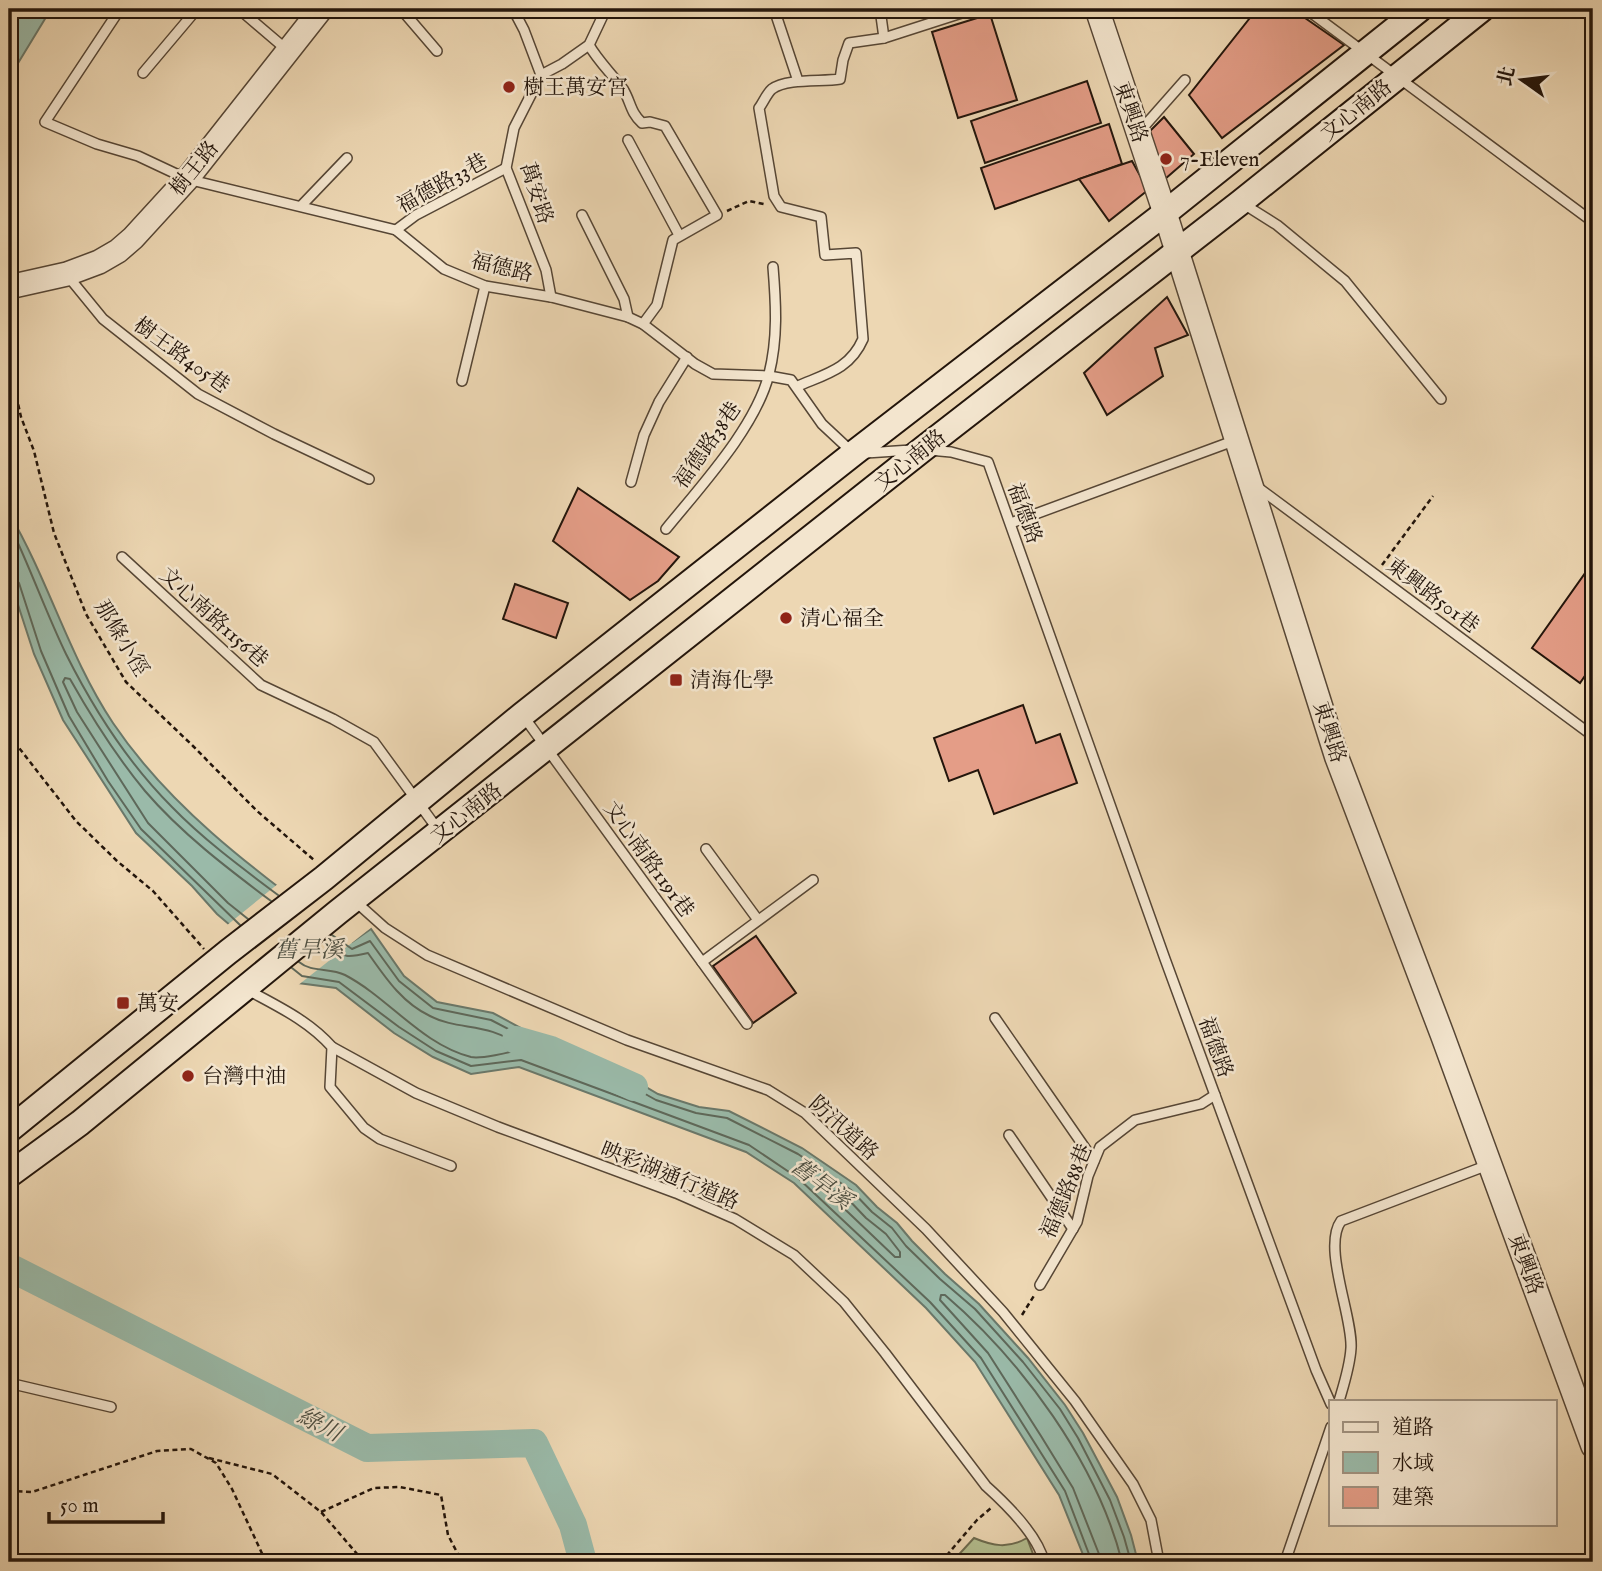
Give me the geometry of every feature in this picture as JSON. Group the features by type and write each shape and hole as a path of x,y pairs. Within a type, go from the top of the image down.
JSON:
{"main road":[{"name":"文心南路","path":"217,952 320,870 416,801 854,453 1165,213 1420,9"},
{"name":"文心南路","path":"247,986 1482,9"},
{"path":"9,1130 217,952"},
{"path":"9,1175 80,1123 247,986"}],"street":[{"name":"東興路","path":"1097,9 1165,213 1337,758 1593,1446"},
{"name":"樹王路","path":"9,287 67,274 99,262 133,238 187,178 317,10"}],"lane":[{"name":"福德路","path":"120,9 45,122 97,144 138,156 187,178 396,230 444,269 485,286 551,297 628,317 643,324 713,374 769,376 792,380 798,386"},
{"path":"143,73 197,9"},
{"path":"239,9 287,50"},
{"path":"401,9 437,51"},
{"path":"513,9 541,75 589,45 606,9"},
{"path":"775,9 798,81"},
{"path":"880,9 884,38"},
{"path":"854,453 822,424 798,386 846,365 858,352 863,339 856,253 825,255 821,217 780,207 774,197 759,108 773,88 798,81 822,82 840,79 849,43 884,38 974,9"},
{"path":"1306,9 1593,222"},
{"path":"589,45 598,61 624,91 633,115 642,122 665,126 717,215 673,240 657,305 643,324"},
{"name":"萬安路","path":"541,75 514,128 506,168 546,270 551,297"},
{"path":"1138,133 1185,80"},
{"path":"628,139 679,235"},
{"path":"301,206 347,158"},
{"name":"福德路33巷","path":"396,230 416,215 506,168"},
{"path":"1241,202 1277,225 1345,281 1441,399"},
{"path":"582,215 624,299 628,317"},
{"name":"福德路38巷","path":"666,529 746,426 769,376 777,323 773,267"},
{"name":"樹王路405巷","path":"67,274 103,319 198,394 369,479"},
{"path":"462,381 485,286"},
{"path":"631,482 644,435 659,402 687,357"},
{"path":"1011,523 1237,440"},
{"name":"福德路","path":"854,453 923,449 951,452 988,462 1215,1096 1329,1400"},
{"name":"東興路501巷","path":"1251,482 1593,736"},
{"name":"文心南路1156巷","path":"122,557 261,685 374,742 440,832"},
{"name":"文心南路1191巷","path":"522,715 747,1024"},
{"path":"706,849 758,920"},
{"path":"702,962 813,880"},
{"name":"防汛道路","path":"346,906 427,955 627,1040 768,1090 805,1113 926,1229 1014,1326 1075,1401 1133,1484 1151,1520 1159,1562"},
{"name":"映彩湖通行道路","path":"247,986 319,1032 332,1047 427,1098 712,1208 794,1255 844,1302 886,1353 986,1486 1025,1527 1042,1553 1044,1562"},
{"path":"995,1018 1094,1161"},
{"path":"332,1047 330,1087 364,1128 380,1139 451,1166"},
{"name":"福德路88巷","path":"1041,1285 1077,1222 1088,1176 1100,1147 1135,1120 1201,1104 1215,1096"},
{"path":"1009,1135 1073,1229"},
{"path":"1339,1400 1352,1347 1338,1268 1336,1229 1341,1222 1490,1164"},
{"path":"9,1383 111,1407"},
{"path":"1285,1562 1329,1433"}],"path":[{"path":"717,215 749,201 780,207"},
{"name":"那條小徑","path":"9,363 21,417 34,451 54,533 86,614 125,681 320,870"},
{"path":"1376,573 1433,496"},
{"path":"9,734 76,821 217,952"},
{"path":"1014,1326 1041,1285"},
{"path":"9,1491 32,1492 158,1451 191,1450 216,1463 232,1489 266,1562"},
{"path":"205,1457 272,1474 321,1512 364,1562"},
{"path":"321,1512 374,1489 400,1486 441,1494 448,1535 462,1562"},
{"path":"942,1562 977,1520 1001,1499"}],"green space":[{"path":"974,1538 1000,1545 1013,1544 1027,1538 1036,1562 952,1562"}],"water":[{"path":"9,9 51,9 9,78"},
{"name":"舊旱溪","path":"9,513 36,565 84,672 113,723 164,787 193,816 254,868 352,942 371,929 404,976 437,1002 493,1013 521,1028 576,1066 634,1080 658,1094 699,1107 729,1111 802,1148 856,1185 979,1304 1028,1358 1065,1405 1117,1497 1138,1562 1086,1562 1059,1495 975,1362 926,1308 794,1183 746,1152 519,1067 471,1074 433,1057 394,1033 336,988 298,983 217,914 192,886 136,833 63,720 34,654 9,577"}],"pier":[{"path":"279,883 352,938 369,926 372,927 297,986 226,926"}],"building":[{"path":"1257,9 1292,9 1344,45 1222,138 1189,95"},
{"path":"990,14 1017,100 958,118 932,32"},
{"path":"1087,81 1101,123 985,163 971,121"},
{"path":"1164,117 1194,154 1165,179 1149,132"},
{"path":"1109,124 1122,164 995,209 981,168"},
{"path":"1132,161 1148,190 1109,221 1079,179"},
{"path":"1167,297 1188,335 1155,348 1163,376 1107,415 1084,373"},
{"path":"578,488 679,557 658,581 630,600 553,541"},
{"path":"1593,562 1593,664 1580,683 1532,648"},
{"path":"515,584 568,603 556,638 503,619"},
{"path":"1023,705 1036,743 1060,734 1077,783 994,814 978,770 949,781 934,738"},
{"path":"756,936 796,993 753,1023 713,966"}],"waterway":[{"name":"舊旱溪","path":"516,1040 551,1050 634,1087"},
{"name":"綠川","path":"9,1267 367,1448 534,1443 573,1525 583,1562"}],"place":[{"name":"樹王萬安宮","path":"509,87"},
{"name":"7-Eleven","path":"1166,159"},
{"name":"清心福全","path":"786,618"},
{"name":"清海化學","path":"676,680"},
{"name":"萬安","path":"123,1003"},
{"name":"台灣中油","path":"188,1076"}]}
